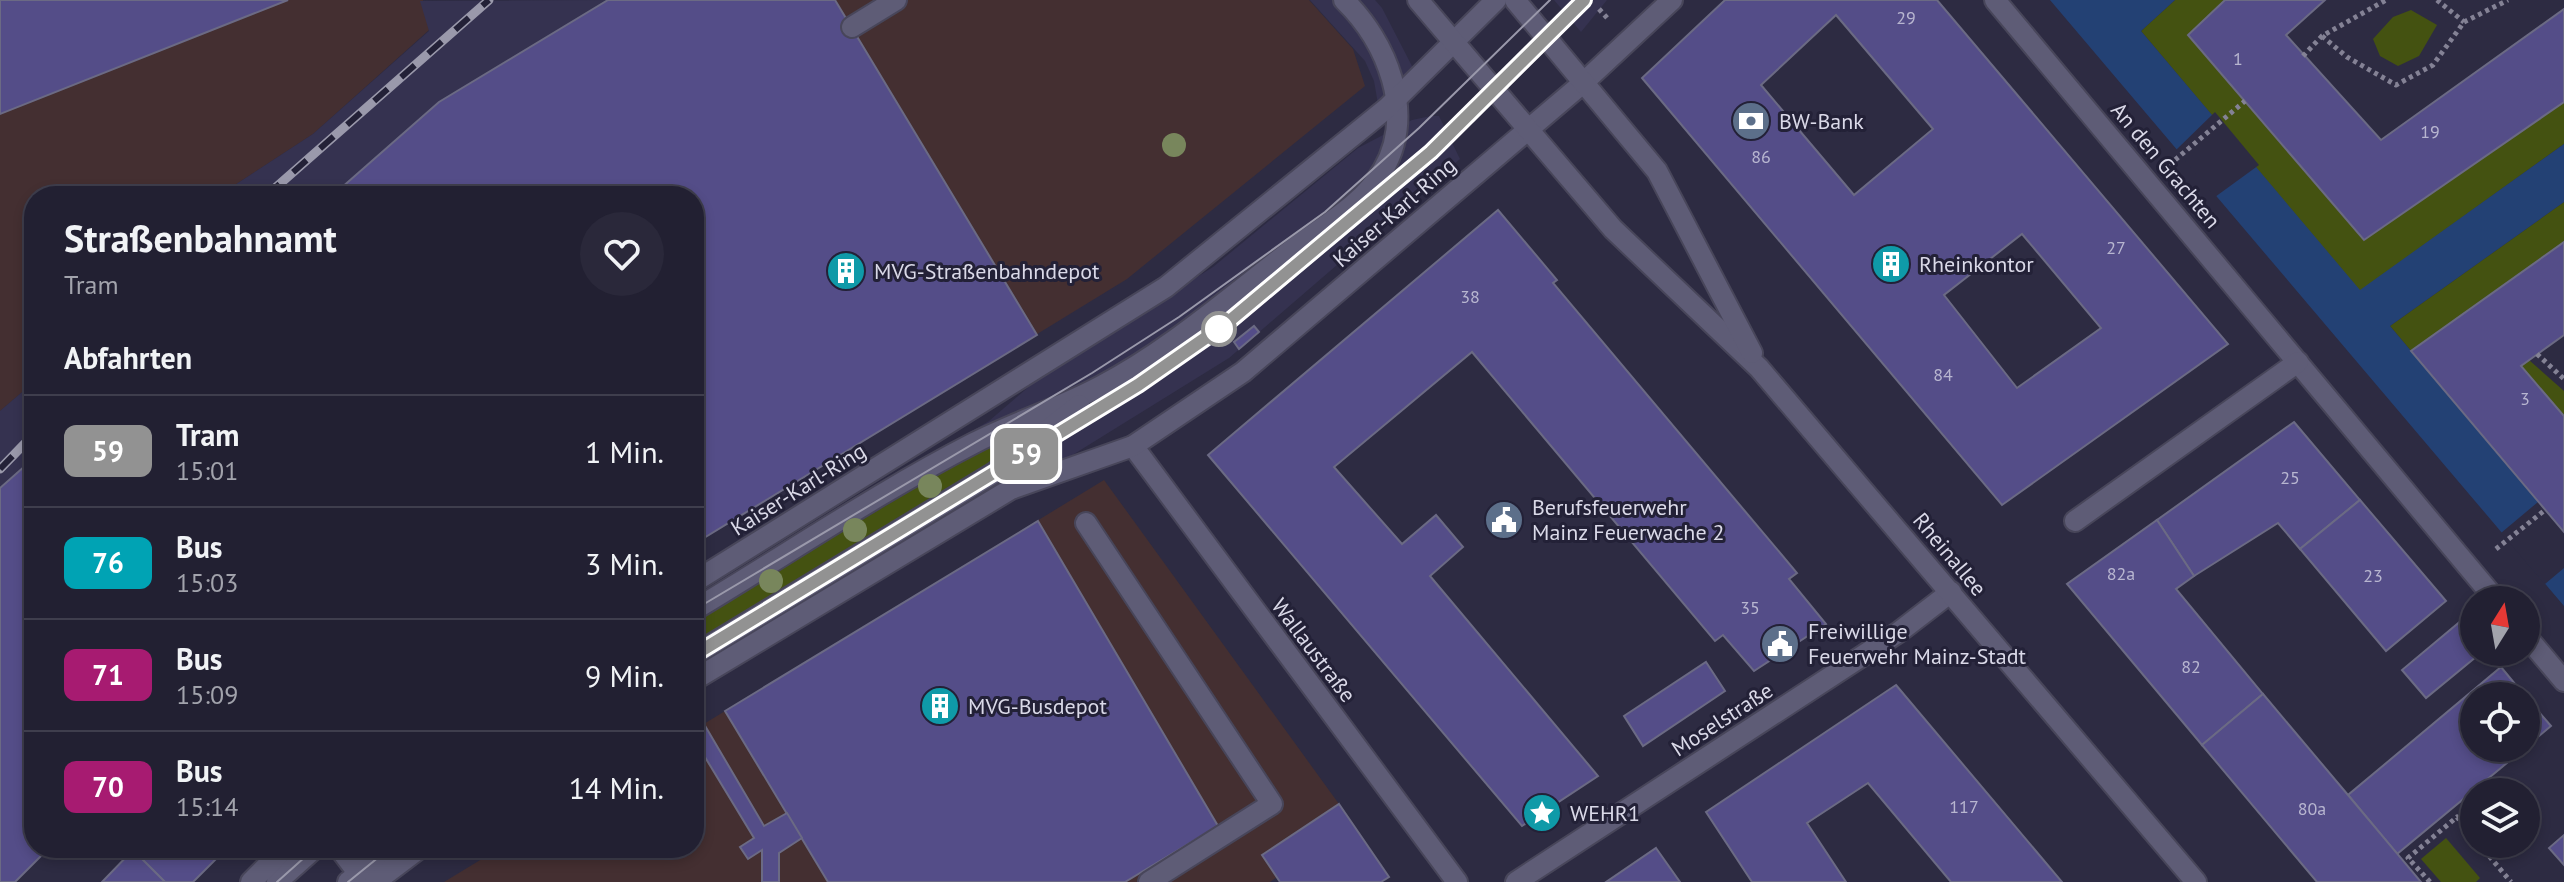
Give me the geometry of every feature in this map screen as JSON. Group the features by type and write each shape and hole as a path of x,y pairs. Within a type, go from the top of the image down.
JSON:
{"street":[{"path":"852,27 896,0"},
{"path":"1344,0 1370,31 1387,61 1396,99"},
{"name":"Rheinallee","path":"1418,0 1613,229 1759,368 2196,882"},
{"name":"Kaiser-Karl-Ring","path":"704,576 1166,287 1396,99 1496,0"},
{"name":"Rheinallee","path":"1515,0 1657,171 1759,368"},
{"name":"Kaiser-Karl-Ring","path":"704,674 1011,489 1133,446 1243,372 1528,131 1672,0"},
{"name":"An den Grachten","path":"1995,0 2484,586"},
{"name":"Kaiser-Karl-Ring","path":"704,649 994,473 1100,387 1218,308 1358,199 1372,187 1390,153 1396,99"},
{"path":"2075,521 2298,362"},
{"name":"Kaiser-Karl-Ring","path":"704,604 974,443 1100,387"},
{"name":"Wallaustraße","path":"1133,446 1457,882"},
{"path":"1086,523 1272,804 1149,882"},
{"name":"Moselstraße","path":"1516,882 1899,632 1951,592"},
{"path":"2540,653 2564,681"},
{"path":"251,882 275,858"},
{"path":"277,882 304,858"},
{"path":"346,858 362,880"},
{"path":"362,880 381,858"},
{"path":"362,880 402,858"}],"path":[{"path":"2303,56 2322,36 2386,0"},
{"path":"2437,0 2464,22"},
{"path":"2322,36 2347,57 2396,85 2433,65 2464,22 2508,0"},
{"path":"2180,155 2245,101"},
{"path":"2537,354 2564,379"},
{"path":"2496,549 2545,510"},
{"path":"2430,882 2408,858 2457,817 2460,821"},
{"path":"2491,858 2511,882"}],"shaded area":[{"path":"0,0 423,0 429,30 313,134 233,186 24,186 24,391 0,411"},
{"name":"MVG-Straßenbahndepot","path":"608,0 1309,0 1353,49 1365,86 1127,279 704,538 704,186 343,186 439,102"},
{"path":"608,0 439,102 343,186 233,186 313,134 429,31 420,1"},
{"path":"1310,0 1375,0 1382,8 1413,68 1378,104 1374,81 1365,61"},
{"path":"1554,0 1607,0 1581,32"},
{"path":"1439,116 1460,159 1229,358 1066,459 1042,470 1022,472 970,500 704,660 704,590 989,421 1046,372 1213,267 1358,148 1412,120"},
{"path":"24,391 24,468 0,489 0,411"},
{"name":"MVG-Busdepot","path":"1104,480 1339,804 1262,855 1277,877 1270,882 444,882 484,858 704,858 704,724"}],"green space":[{"path":"2175,0 2225,0 2188,35 2364,240 2564,102 2564,144 2360,291 2141,31"},
{"path":"2411,10 2437,25 2419,56 2398,66 2380,56 2373,39 2393,17"},
{"path":"2564,202 2564,242 2411,351 2390,326"},
{"path":"2529,360 2564,391 2564,416 2521,366"},
{"path":"991,443 998,457 704,636 704,614"},
{"path":"2446,838 2480,878 2476,882 2441,882 2421,859"}],"water":[{"path":"2050,0 2175,0 2141,31 2360,290 2564,144 2564,202 2390,326 2564,532 2564,606"}],"pier":[{"path":"2215,112 2259,165 2215,197 2176,150"},
{"path":"2538,502 2564,532 2564,568 2545,584 2501,533"}],"building":[{"path":"0,0 288,0 0,114"},
{"name":"MVG-Straßenbahndepot","path":"608,0 835,0 1037,335 704,538 704,186 343,186 439,102"},
{"name":"Rheinkontor","path":"1725,0 1937,0 2228,344 2002,505 1642,78","holes":["1836,15 1933,129 1854,195 1761,85","2022,234 2101,328 2017,388 1944,295"]},
{"path":"2225,0 2325,0 2286,35 2381,140 2564,9 2564,102 2364,240 2188,35"},
{"path":"1498,210 1557,280 1553,283 1797,573 1789,579 1826,624 1754,671 1723,635 1715,641 1472,352 1334,467 1402,544 1436,515 1463,547 1430,576 1598,776 1522,826 1208,455"},
{"path":"2564,242 2564,335 2521,366 2564,416 2564,532 2411,351"},
{"path":"1254,326 1259,332 1239,349 1234,342"},
{"path":"2294,422 2360,500 2300,549 2278,523 2194,576 2157,520"},
{"path":"24,467 24,858 39,858 15,882 0,882 0,488"},
{"path":"2360,500 2446,601 2386,651 2300,549"},
{"path":"2157,520 2194,576 2176,589 2263,694 2202,745 2067,584"},
{"name":"MVG-Busdepot","path":"1038,521 1218,826 1125,882 828,882 725,711"},
{"path":"2460,622 2460,666 2465,666 2426,698 2402,670"},
{"path":"1706,662 1725,691 1643,746 1624,716"},
{"path":"2501,667 2513,682 2483,682"},
{"path":"1896,685 2062,882 1951,882 1868,783 1807,823 1846,882 1752,882 1706,812"},
{"path":"2263,694 2421,882 2317,882 2202,745"},
{"path":"2460,701 2460,762 2508,762 2489,778 2460,778 2460,802 2397,854 2348,795"},
{"path":"2540,713 2551,726 2540,735"},
{"path":"704,724 764,826 787,813 802,838 779,853 779,882 762,882 762,850 748,859 740,847 754,838 704,756"},
{"path":"1339,804 1389,877 1381,882 1280,882 1262,855"},
{"path":"2564,835 2564,865 2549,848"},
{"path":"1656,848 1680,882 1606,882"},
{"path":"125,858 141,858 165,882 102,882"},
{"path":"141,858 217,858 193,882 165,882"}],"tram line":[{"path":"704,604 1092,373 1179,317 1325,212 1419,128 1550,0"},
{"path":"704,649 1138,385 1227,323 1431,152 1584,0"},
{"name":"59","path":"704,649 1138,385 1227,323 1305,261 1431,152 1584,0"},
{"path":"277,882 304,858"},
{"path":"348,882 378,858"}],"railway":[{"path":"277,186 489,0"},
{"path":"0,469 24,444"}],"place":[{"name":"BW-Bank","path":"1751,121"},
{"name":"Rheinkontor","path":"1891,264"},
{"name":"MVG-Straßenbahndepot","path":"846,271"},
{"name":"Berufsfeuerwehr Mainz Feuerwache 2","path":"1504,520"},
{"name":"Freiwillige Feuerwehr Mainz-Stadt","path":"1780,644"},
{"name":"MVG-Busdepot","path":"940,706"},
{"name":"WEHR1","path":"1542,813"}]}
